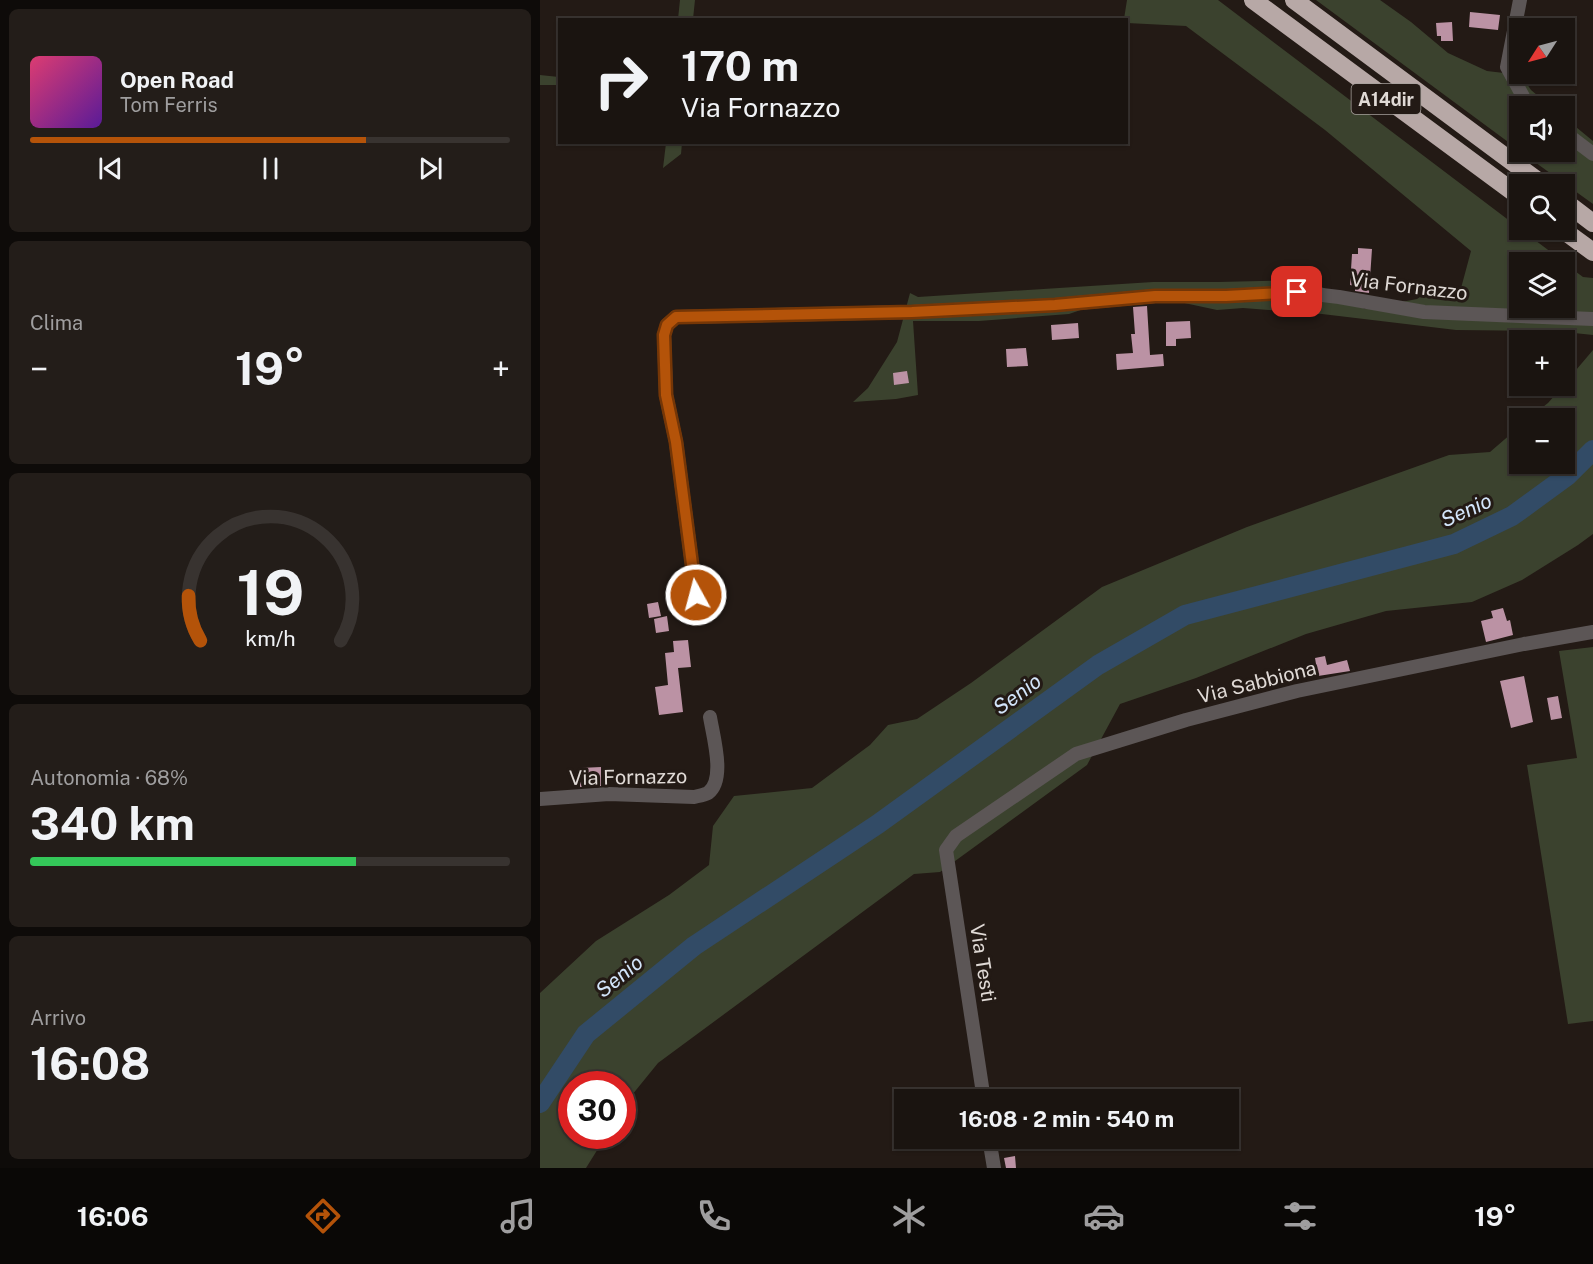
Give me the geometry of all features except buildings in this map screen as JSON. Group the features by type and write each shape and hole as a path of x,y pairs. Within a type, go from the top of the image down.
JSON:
{"highway":[{"name":"A14dir","path":"1252,0 1509,189"},
{"name":"A14dir","path":"1294,0 1529,174"},
{"path":"1575,209 1593,223"},
{"path":"1575,239 1593,252"}],"street":[{"path":"1520,0 1508,67 1523,96"},
{"path":"1575,140 1593,154"},
{"name":"Via Fornazzo","path":"696,595 676,442 666,395 664,335 667,325 676,317 912,312 1055,305 1155,296 1226,296 1297,292 1424,312 1593,319"},
{"name":"Via Sabbiona","path":"956,836 1076,754 1186,720 1297,691 1593,632"},
{"name":"Via Fornazzo","path":"540,799 609,794 694,797 706,794 714,787 718,764 710,717"},
{"name":"Via Testi","path":"956,836 946,850 982,1089"},
{"path":"991,1149 994,1168"}],"green space":[{"path":"680,0 695,0 693,18 678,18"},
{"path":"1127,0 1218,0 1509,220 1509,240 1535,240 1551,252 1509,252 1509,318 1575,318 1575,271 1583,277 1593,278 1593,335 1575,333 1575,330 1456,330 1322,314 1243,308 1217,310 1133,292 1069,314 979,321 913,321 918,395 853,402 868,388 897,342 910,293 918,297 1153,282 1308,280 1365,309 1417,299 1426,293 1447,298 1460,292 1471,251 1325,130 1186,26 1128,23 1128,18 1124,18"},
{"path":"1316,0 1380,0 1448,53 1487,71 1509,74 1509,84 1527,84 1538,96 1509,96 1509,143"},
{"path":"540,75 558,77 558,85 540,85"},
{"path":"1575,126 1593,141 1593,204 1575,191 1575,174 1551,174 1535,162 1575,162"},
{"path":"666,144 682,144 681,154 663,168"},
{"path":"1593,350 1593,534 1522,580 1472,602 1386,611 1306,634 1196,678 1120,704 1087,765 940,872 914,874 658,1063 636,1090 636,1071 558,1071 558,1149 598,1149 586,1168 540,1168 540,993 596,941 669,895 709,865 713,826 734,796 812,788 870,745 888,725 917,719 971,683 1102,587 1247,527 1449,455 1490,452 1509,436 1509,474 1575,474 1575,408 1542,408 1554,396 1575,396 1575,371"},
{"path":"1593,647 1593,1021 1568,1024 1527,765 1577,758 1559,651"}],"waterway":[{"name":"Senio","path":"540,1103 586,1034 694,946 878,824 1098,665 1185,615 1454,544 1512,516 1567,476 1593,450"}],"route":[{"path":"696,595 676,442 666,395 664,335 667,325 676,317 912,312 1055,305 1155,296 1226,296 1297,292"}]}
